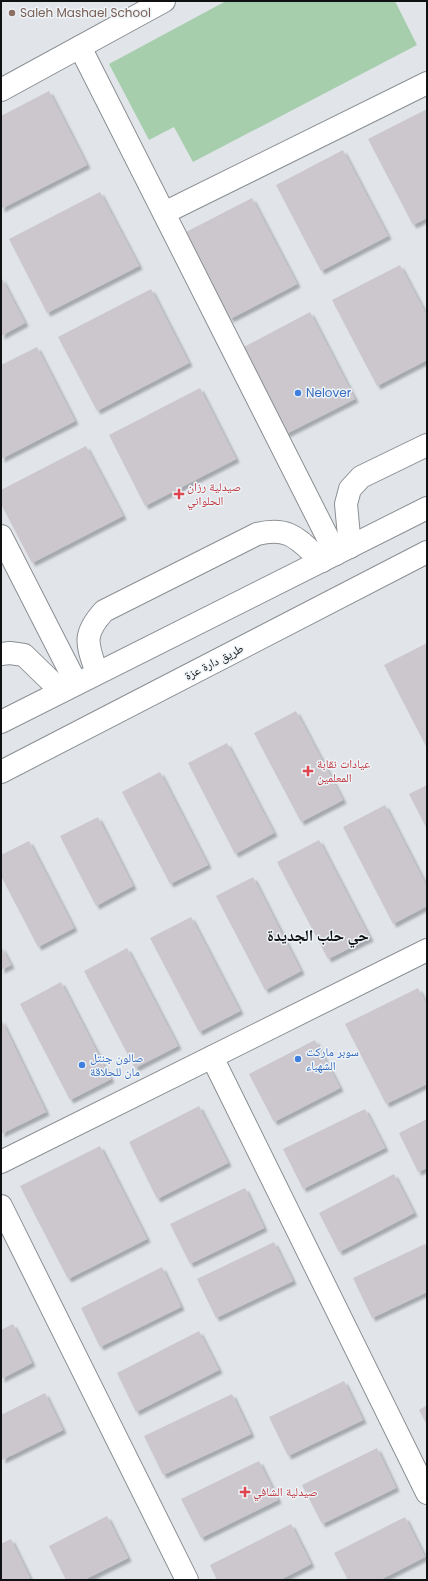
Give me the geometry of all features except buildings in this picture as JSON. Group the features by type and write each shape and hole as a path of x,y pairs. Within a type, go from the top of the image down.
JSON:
{"street":[{"path":"1,90 164,1"},
{"path":"80,47 336,554"},
{"path":"164,213 427,83"},
{"path":"336,554 350,489 361,477 427,445"},
{"path":"1,722 427,508"},
{"path":"97,673 89,649 88,636 92,623 104,610 257,534 280,531 336,554"},
{"path":"1,536 68,687"},
{"name":"طريق دارة عزة","path":"1,772 427,552"},
{"path":"1,654 10,653 24,655 68,687"},
{"path":"1,1162 427,950"},
{"path":"212,1057 427,1493"},
{"path":"1,1206 187,1580"}],"green space":[{"path":"226,1 395,1 417,45 193,162 174,127 149,140 109,64"}],"place":[{"name":"Saleh Mashael School","path":"12,13"},
{"name":"Nelover","path":"298,393"},
{"name":"صيدلية رزان الحلواني","path":"179,494"},
{"name":"عيادات نقابة المعلمين","path":"308,771"},
{"name":"سوبر ماركت الشهباء","path":"298,1059"},
{"name":"صالون جنتل مان للحلاقة","path":"82,1065"},
{"name":"صيدلية الشافي","path":"245,1492"}],"district":[{"name":"حي حلب الجديدة","path":"318,935"}]}
